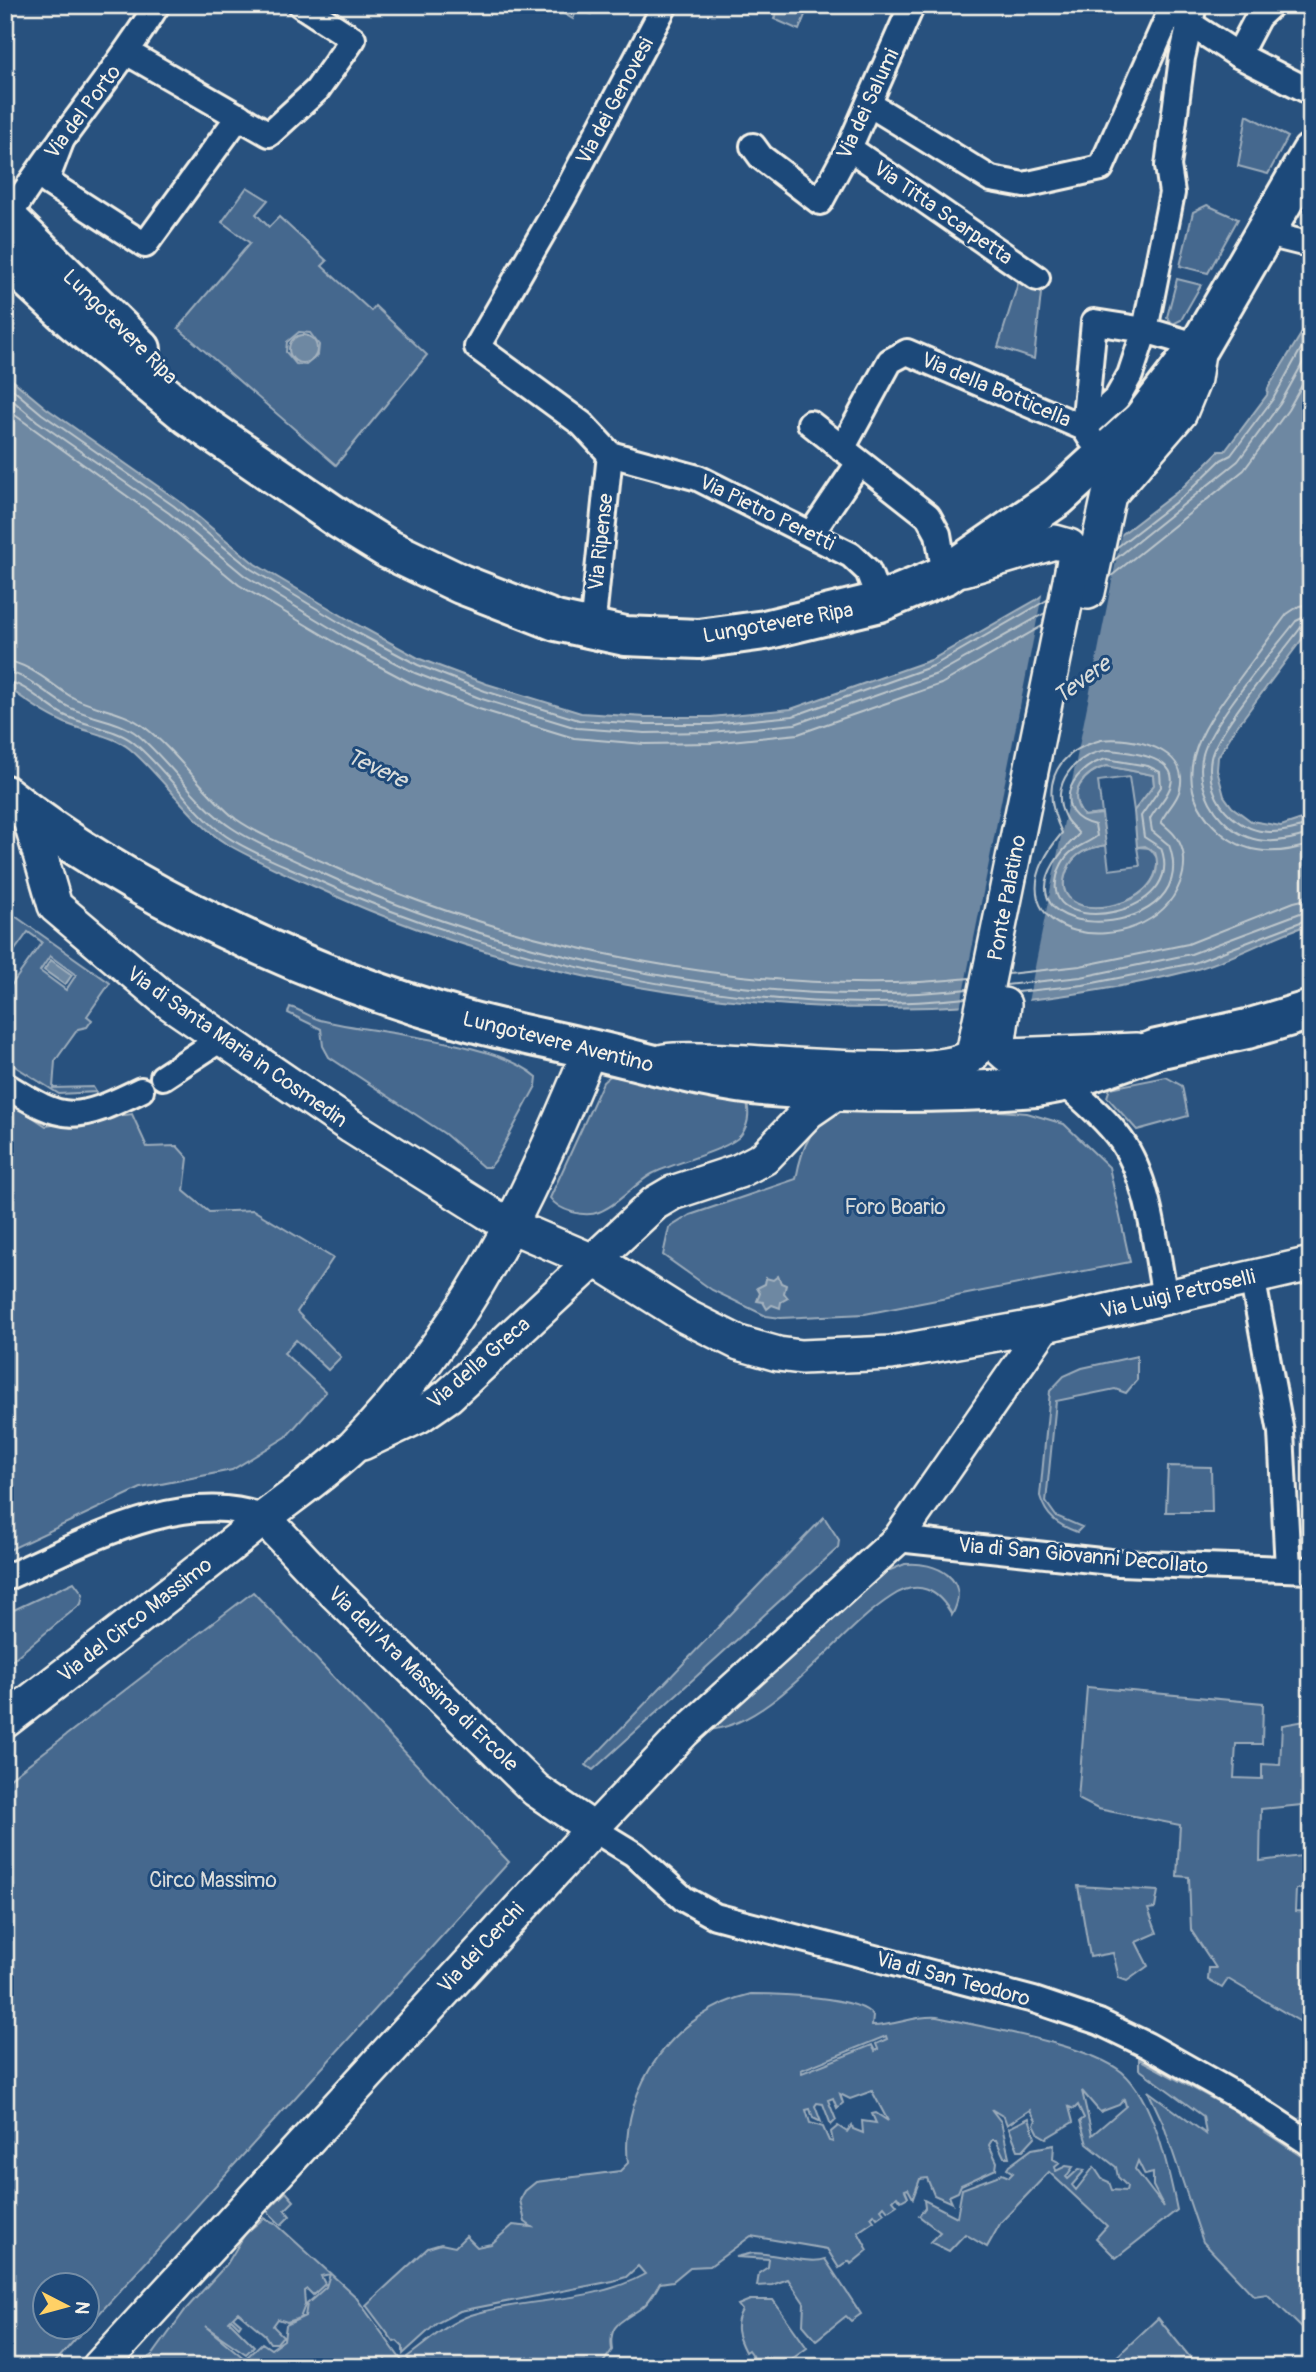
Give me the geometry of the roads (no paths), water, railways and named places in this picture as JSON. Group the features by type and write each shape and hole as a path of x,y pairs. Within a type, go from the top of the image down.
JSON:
{"main road":[{"name":"Lungotevere Ripa","path":"5,257 74,321 188,415 227,439 311,500 388,549 531,612 592,630 658,639 713,637 778,627 880,603 945,575 1058,497 1092,444 1142,420 1199,346 1268,238 1311,153"},
{"name":"Lungotevere Ripa","path":"7,217 67,274 227,439"},
{"name":"Ponte Palatino","path":"647,1063 713,1058 820,1066 939,1067 965,1062 988,1035 1105,509 1118,485 1180,413 1194,379 1199,346"},
{"name":"Ponte Palatino","path":"945,575 1049,542 1062,543 1073,550 1074,566 988,1035"},
{"name":"Via di Santa Maria in Cosmedin","path":"17,804 55,906 135,976 221,1039 352,1127 511,1226 592,1260"},
{"name":"Lungotevere Aventino","path":"17,804 116,869 222,926 293,959 461,1019 724,1081 772,1087 840,1090 1020,1088 1063,1082 1157,1049 1247,1029 1311,1010"},
{"path":"988,1035 1007,1055 1157,1049"},
{"name":"Via della Greca","path":"264,1518 353,1446 450,1329 483,1280 511,1226 590,1049"},
{"name":"Via della Greca","path":"353,1446 404,1423 448,1396 635,1219 662,1198 739,1171 764,1158 808,1112 840,1090"},
{"name":"Via Luigi Petroselli","path":"592,1260 629,1279 722,1336 778,1354 860,1357 1046,1325 1252,1276 1311,1265"},
{"name":"Via del Circo Massimo","path":"5,1721 264,1518"},
{"name":"Via dell'Ara Massima di Ercole","path":"264,1518 320,1578 536,1790 593,1829"},
{"name":"Via dei Cerchi","path":"99,2367 593,1829"}],"street":[{"name":"Via del Porto","path":"7,217 128,53 157,5"},
{"path":"128,53 269,134 317,90 353,39 301,5"},
{"name":"Via dei Genovesi","path":"610,454 589,430 477,347 564,196 665,5"},
{"name":"Via dei Salumi","path":"753,146 761,158 820,202 849,148 912,5"},
{"path":"1238,55 1258,17 1271,5"},
{"path":"869,104 990,179 1024,185 1101,168 1180,11"},
{"path":"1180,11 1238,55 1311,92"},
{"path":"1092,444 1109,408 1125,386 1145,330 1172,193 1168,166 1180,11"},
{"path":"62,139 49,173 49,183 145,245 239,116"},
{"name":"Via Titta Scarpetta","path":"849,148 1037,278"},
{"path":"1268,238 1311,188"},
{"path":"1268,238 1311,245"},
{"path":"1092,444 1094,322 1145,330 1199,346"},
{"name":"Via della Botticella","path":"850,456 890,361 907,352 1092,444"},
{"path":"810,423 928,516 938,534 945,575"},
{"name":"Via Pietro Peretti","path":"610,454 698,478 811,534 859,561 868,571 880,603"},
{"name":"Via Ripense","path":"592,630 610,454"},
{"path":"811,534 850,456"},
{"path":"163,1077 221,1039"},
{"path":"1063,1082 1104,1120 1130,1155 1148,1211 1165,1297"},
{"path":"5,1085 42,1108 61,1114 89,1111 141,1090"},
{"path":"1252,1276 1281,1432 1299,1569"},
{"name":"Via dei Cerchi","path":"593,1829 685,1732 892,1545 1046,1325"},
{"path":"5,1578 115,1531 164,1515 225,1508 246,1511 264,1518"},
{"name":"Via di San Giovanni Decollato","path":"892,1545 1119,1563 1299,1569"},
{"name":"Via di San Teodoro","path":"593,1829 634,1854 684,1899 715,1916 1034,2000 1099,2022 1147,2045 1241,2098 1311,2144"}],"water":[{"name":"Tevere","path":"1311,318 1311,627 1235,729 1218,757 1217,770 1224,796 1232,807 1251,821 1281,826 1311,816 1311,924 1193,970 1086,992 975,1005 862,1008 749,1002 637,987 527,963 421,930 320,889 236,849 201,824 123,744 57,719 5,685 5,374 46,408 179,501 255,564 420,659 487,684 581,713 646,717 711,717 791,709 931,660 1036,600 1181,489 1219,451 1225,451 1267,395 1268,388","holes":["1107,766 1153,775 1154,785 1134,811 1137,847 1145,846 1155,852 1156,872 1146,888 1129,900 1109,906 1089,907 1073,901 1064,889 1070,864 1083,852 1106,845 1102,814 1084,816 1079,808 1076,800 1080,785 1091,773"]},
{"path":"303,335 313,339 317,349 313,359 303,363 293,359 289,349 293,339"},
{"path":"51,960 72,975 65,985 44,970"},
{"path":"778,1276 781,1283 786,1285 784,1293 788,1298 781,1302 780,1308 772,1305 767,1309 763,1302 757,1301 760,1293 757,1288 765,1284 766,1278 773,1280"}],"park label":[{"name":"Foro Boario","path":"895,1207"},
{"name":"Circo Massimo","path":"213,1880"}]}
